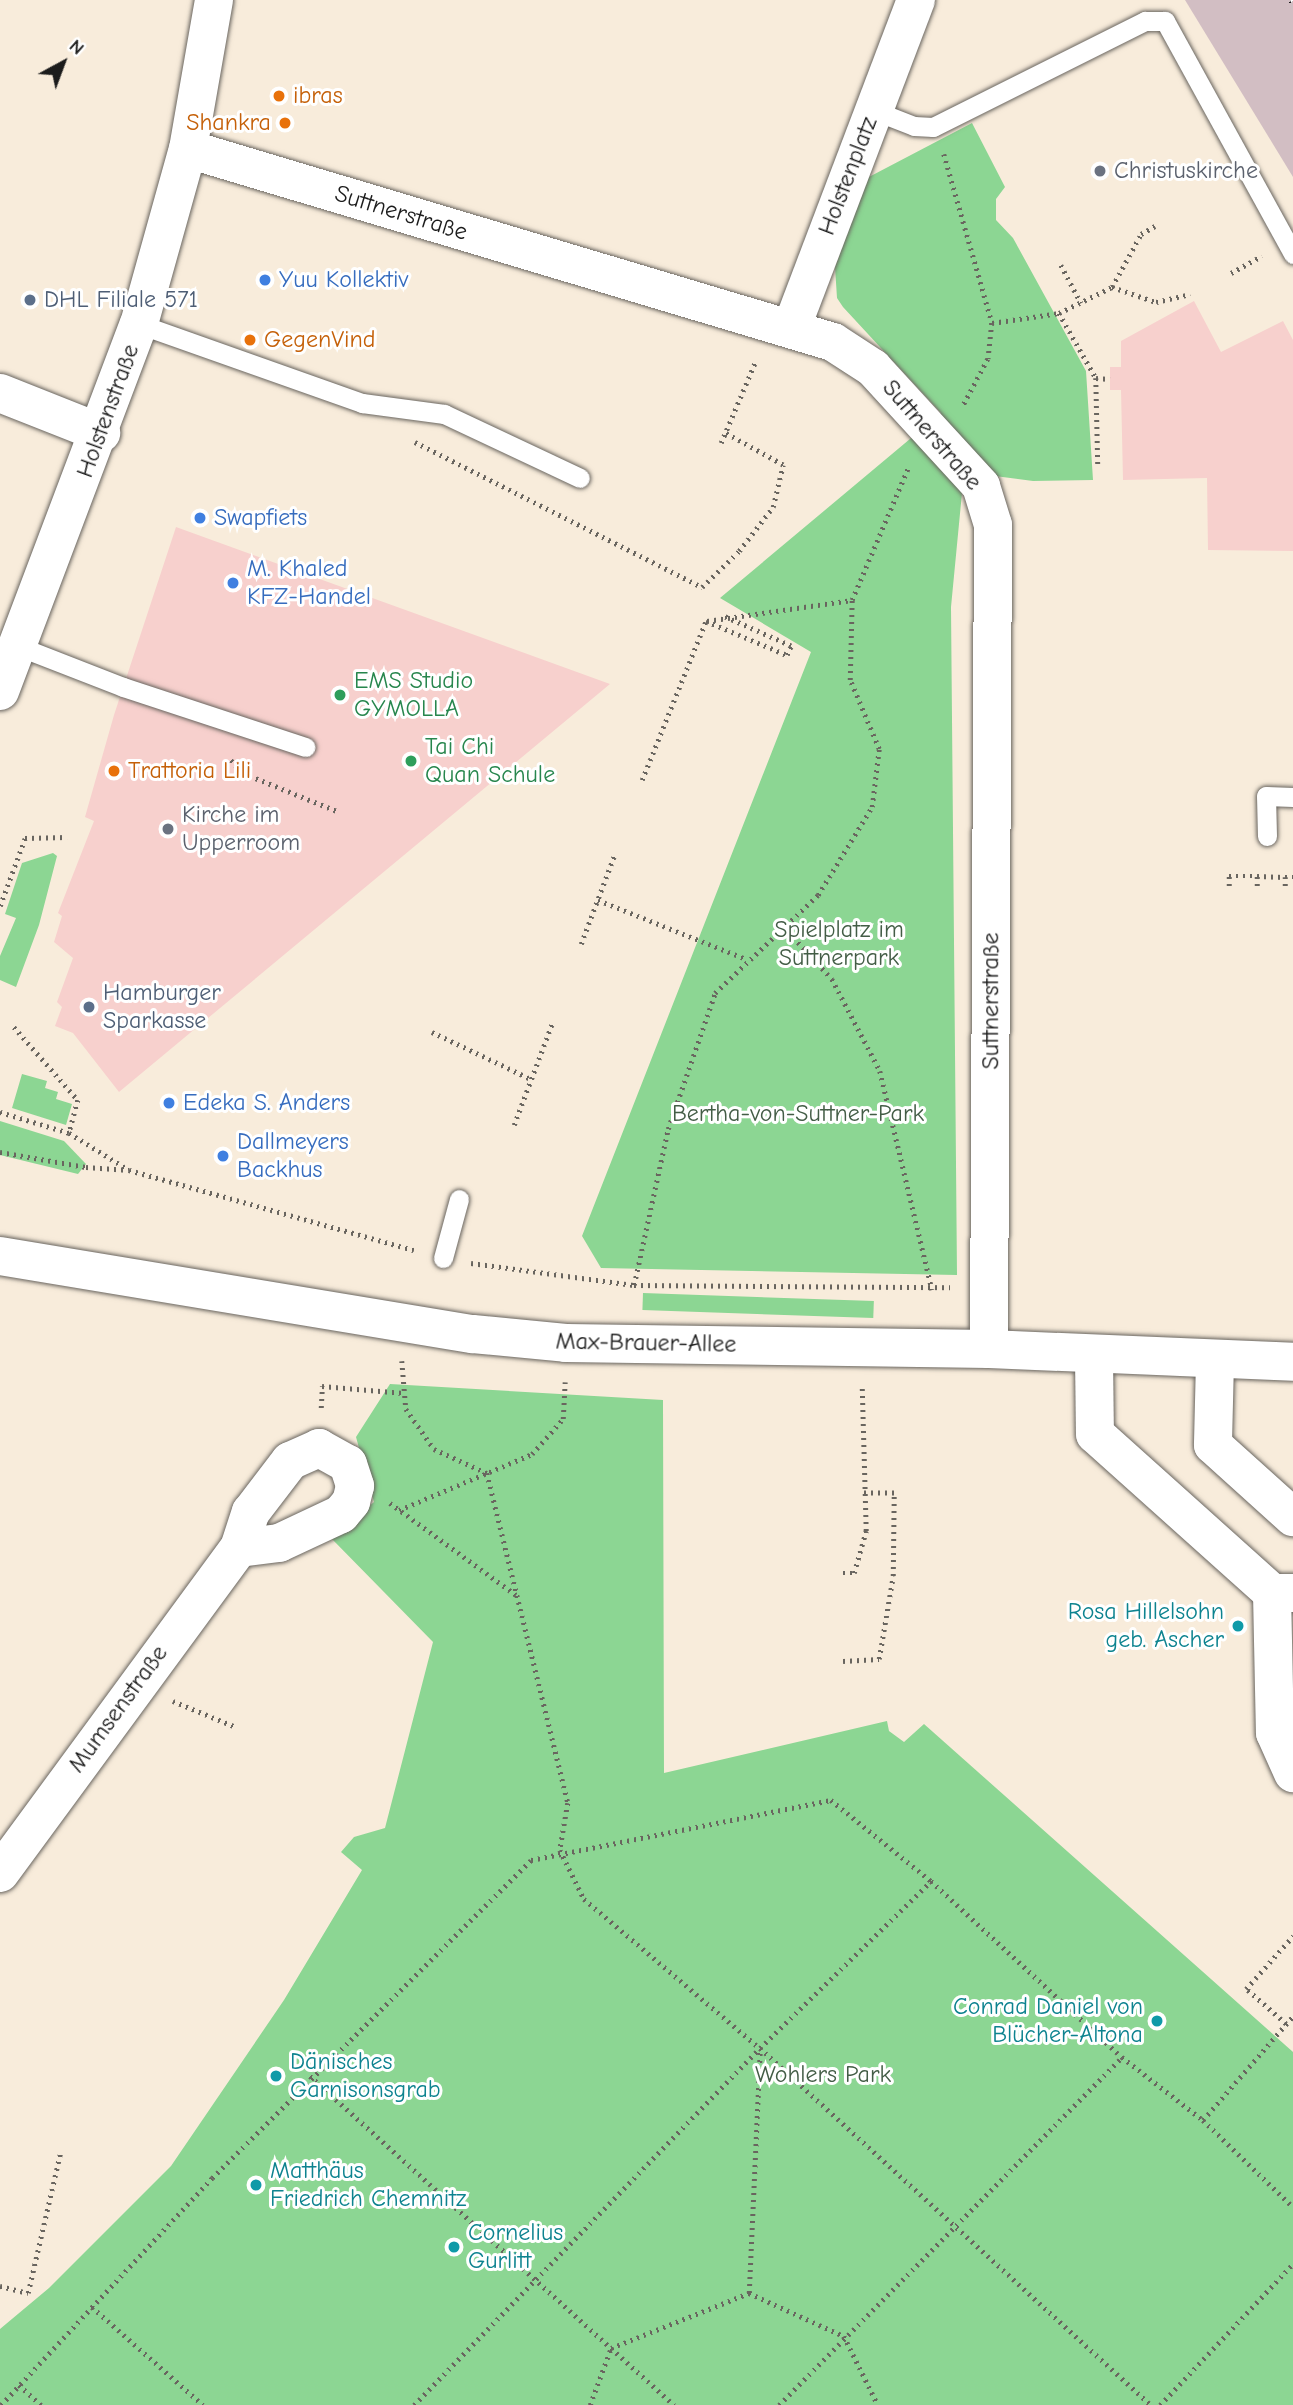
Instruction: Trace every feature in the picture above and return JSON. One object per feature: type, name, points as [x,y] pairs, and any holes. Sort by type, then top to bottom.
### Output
[{"type":"street","name":"Holstenstraße","points":[[0,691],[101,433],[139,324],[188,149],[214,0]]},
{"type":"street","name":"Holstenplatz","points":[[781,326],[873,110],[909,8]]},
{"type":"street","name":"Suttnerstraße","points":[[188,149],[833,342],[873,368],[966,466],[989,505],[993,524],[989,1349]]},
{"type":"street","points":[[0,393],[101,433]]},
{"type":"street","name":"Max-Brauer-Allee","points":[[2,1254],[399,1319],[473,1334],[566,1343],[989,1349],[1094,1357],[1293,1362]]},
{"type":"street","points":[[1094,1357],[1095,1434],[1283,1593],[1275,1732],[1293,1773]]},
{"type":"street","points":[[1214,1361],[1213,1445],[1293,1517]]},
{"type":"street","points":[[239,1548],[279,1543],[341,1514],[354,1496],[354,1477],[343,1459],[319,1447]]},
{"type":"street","name":"Mumsenstraße","points":[[0,1873],[239,1548],[251,1512],[290,1461],[319,1447]]},
{"type":"lane","points":[[873,110],[914,126],[933,127],[1144,21],[1165,21],[1293,254]]},
{"type":"lane","points":[[139,324],[362,403],[444,414],[580,478]]},
{"type":"lane","points":[[18,646],[123,687],[305,747]]},
{"type":"lane","points":[[1267,836],[1266,796],[1293,797]]},
{"type":"lane","points":[[443,1258],[459,1199]]},
{"type":"path","points":[[992,323],[1059,313],[1112,287],[1141,234],[1155,226]]},
{"type":"path","points":[[1061,265],[1081,303]]},
{"type":"path","points":[[1112,287],[1156,302],[1190,294]]},
{"type":"path","points":[[1059,313],[1096,378],[1098,466]]},
{"type":"path","points":[[721,443],[781,326]]},
{"type":"path","points":[[1096,378],[1110,379]]},
{"type":"path","points":[[409,439],[702,587],[739,551],[773,508],[783,465],[725,433]]},
{"type":"path","points":[[706,621],[723,616],[852,600]]},
{"type":"path","points":[[706,621],[787,655],[791,646],[723,616]]},
{"type":"path","points":[[642,779],[706,621]]},
{"type":"path","points":[[231,760],[243,773],[337,811]]},
{"type":"path","points":[[634,1285],[668,1129],[715,993],[746,959],[818,895],[872,807]]},
{"type":"path","points":[[0,906],[25,838],[67,837]]},
{"type":"path","points":[[581,944],[614,856]]},
{"type":"path","points":[[1229,886],[1229,876],[1293,877]]},
{"type":"path","points":[[1257,876],[1257,886]]},
{"type":"path","points":[[1285,877],[1285,886]]},
{"type":"path","points":[[597,900],[746,959]]},
{"type":"path","points":[[784,927],[832,979],[880,1071],[932,1290]]},
{"type":"path","points":[[514,1125],[552,1024]]},
{"type":"path","points":[[14,1027],[78,1100],[69,1133]]},
{"type":"path","points":[[432,1032],[531,1079]]},
{"type":"path","points":[[0,1112],[69,1133],[129,1170]]},
{"type":"path","points":[[0,1152],[86,1167],[129,1170],[443,1258],[634,1285],[932,1290],[989,1282]]},
{"type":"path","points":[[399,1319],[406,1409],[434,1450],[487,1473]]},
{"type":"path","points":[[399,1510],[532,1454],[563,1419],[566,1343]]},
{"type":"path","points":[[843,1573],[854,1573],[866,1531],[862,1493],[861,1348]]},
{"type":"path","points":[[319,1447],[322,1386],[404,1393]]},
{"type":"path","points":[[487,1473],[568,1803],[560,1850],[584,1899],[760,2048],[1151,2405]]},
{"type":"path","points":[[354,1477],[516,1595]]},
{"type":"path","points":[[843,1661],[879,1659],[893,1576],[894,1493],[862,1493]]},
{"type":"path","points":[[216,1717],[236,1727]]},
{"type":"path","points":[[1,2405],[310,2076],[531,1860],[560,1850],[831,1800],[932,1881],[1122,2057],[1203,2120],[1293,2207]]},
{"type":"path","points":[[414,2405],[760,2048],[932,1881]]},
{"type":"path","points":[[1286,2024],[1246,1989],[1293,1936]]},
{"type":"path","points":[[1203,2120],[1293,2016]]},
{"type":"path","points":[[748,2293],[760,2048]]},
{"type":"path","points":[[779,2405],[844,2336],[1122,2057]]},
{"type":"path","points":[[310,2076],[674,2405]]},
{"type":"path","points":[[0,2286],[28,2294],[60,2154]]},
{"type":"path","points":[[1160,2405],[1293,2264]]},
{"type":"path","points":[[590,2405],[611,2348],[748,2293],[844,2336],[878,2405]]},
{"type":"path","points":[[92,2307],[203,2405]]},
{"type":"path","points":[[19,2385],[41,2405]]},
{"type":"shaded area","points":[[1185,0],[1293,0],[1293,177]]},
{"type":"shaded area","points":[[1194,301],[1221,352],[1283,321],[1293,340],[1293,551],[1208,550],[1207,478],[1123,480],[1121,390],[1110,390],[1110,367],[1121,367],[1121,341]]},
{"type":"shaded area","points":[[176,527],[610,684],[119,1092],[73,1033],[55,1026],[62,1007],[57,1002],[73,958],[54,942],[62,916],[58,913],[94,821],[85,817],[114,715]]},
{"type":"green space","name":"Bertha-von-Suttner-Park","points":[[972,123],[1005,187],[996,199],[996,220],[1013,238],[1086,371],[1093,480],[1033,481],[964,472],[951,607],[957,1275],[601,1268],[582,1236],[811,652],[720,598],[941,413],[843,307],[837,298],[835,267],[867,178]]},
{"type":"green space","points":[[53,853],[57,856],[39,925],[16,987],[0,980],[0,956],[16,918],[5,914],[22,863]]},
{"type":"green space","points":[[22,1074],[47,1081],[45,1088],[58,1092],[56,1099],[72,1104],[66,1125],[12,1108]]},
{"type":"green space","points":[[0,1121],[64,1141],[86,1164],[78,1174],[0,1155]]},
{"type":"green space","points":[[643,1293],[874,1301],[873,1318],[642,1310]]},
{"type":"green space","name":"Wohlers Park","points":[[390,1384],[663,1400],[664,1773],[887,1721],[889,1731],[904,1742],[924,1724],[1293,2052],[1293,2405],[0,2405],[0,2329],[49,2288],[171,2166],[284,2000],[362,1870],[341,1852],[354,1837],[385,1828],[433,1642],[331,1538],[374,1502],[356,1437]]},
{"type":"place","name":"ibras","points":[[279,96]]},
{"type":"place","name":"Shankra","points":[[285,123]]},
{"type":"place","name":"Christuskirche","points":[[1100,171]]},
{"type":"place","name":"Yuu Kollektiv","points":[[265,280]]},
{"type":"place","name":"DHL Filiale 571","points":[[30,300]]},
{"type":"place","name":"GegenVind","points":[[250,340]]},
{"type":"place","name":"Swapfiets","points":[[200,518]]},
{"type":"place","name":"M. Khaled KFZ-Handel","points":[[233,583]]},
{"type":"place","name":"EMS Studio GYMOLLA","points":[[340,695]]},
{"type":"place","name":"Tai Chi Quan Schule","points":[[411,761]]},
{"type":"place","name":"Trattoria Lili","points":[[114,771]]},
{"type":"place","name":"Kirche im Upperroom","points":[[168,829]]},
{"type":"place","name":"Hamburger Sparkasse","points":[[89,1007]]},
{"type":"place","name":"Edeka S. Anders","points":[[169,1103]]},
{"type":"place","name":"Dallmeyers Backhus","points":[[223,1156]]},
{"type":"place","name":"Rosa Hillelsohn geb. Ascher","points":[[1238,1626]]},
{"type":"place","name":"Conrad Daniel von Blücher-Altona","points":[[1157,2021]]},
{"type":"place","name":"Dänisches Garnisonsgrab","points":[[276,2076]]},
{"type":"place","name":"Matthäus Friedrich Chemnitz","points":[[256,2185]]},
{"type":"place","name":"Cornelius Gurlitt","points":[[454,2247]]},
{"type":"park label","name":"Spielplatz im Suttnerpark","points":[[839,944]]}]
